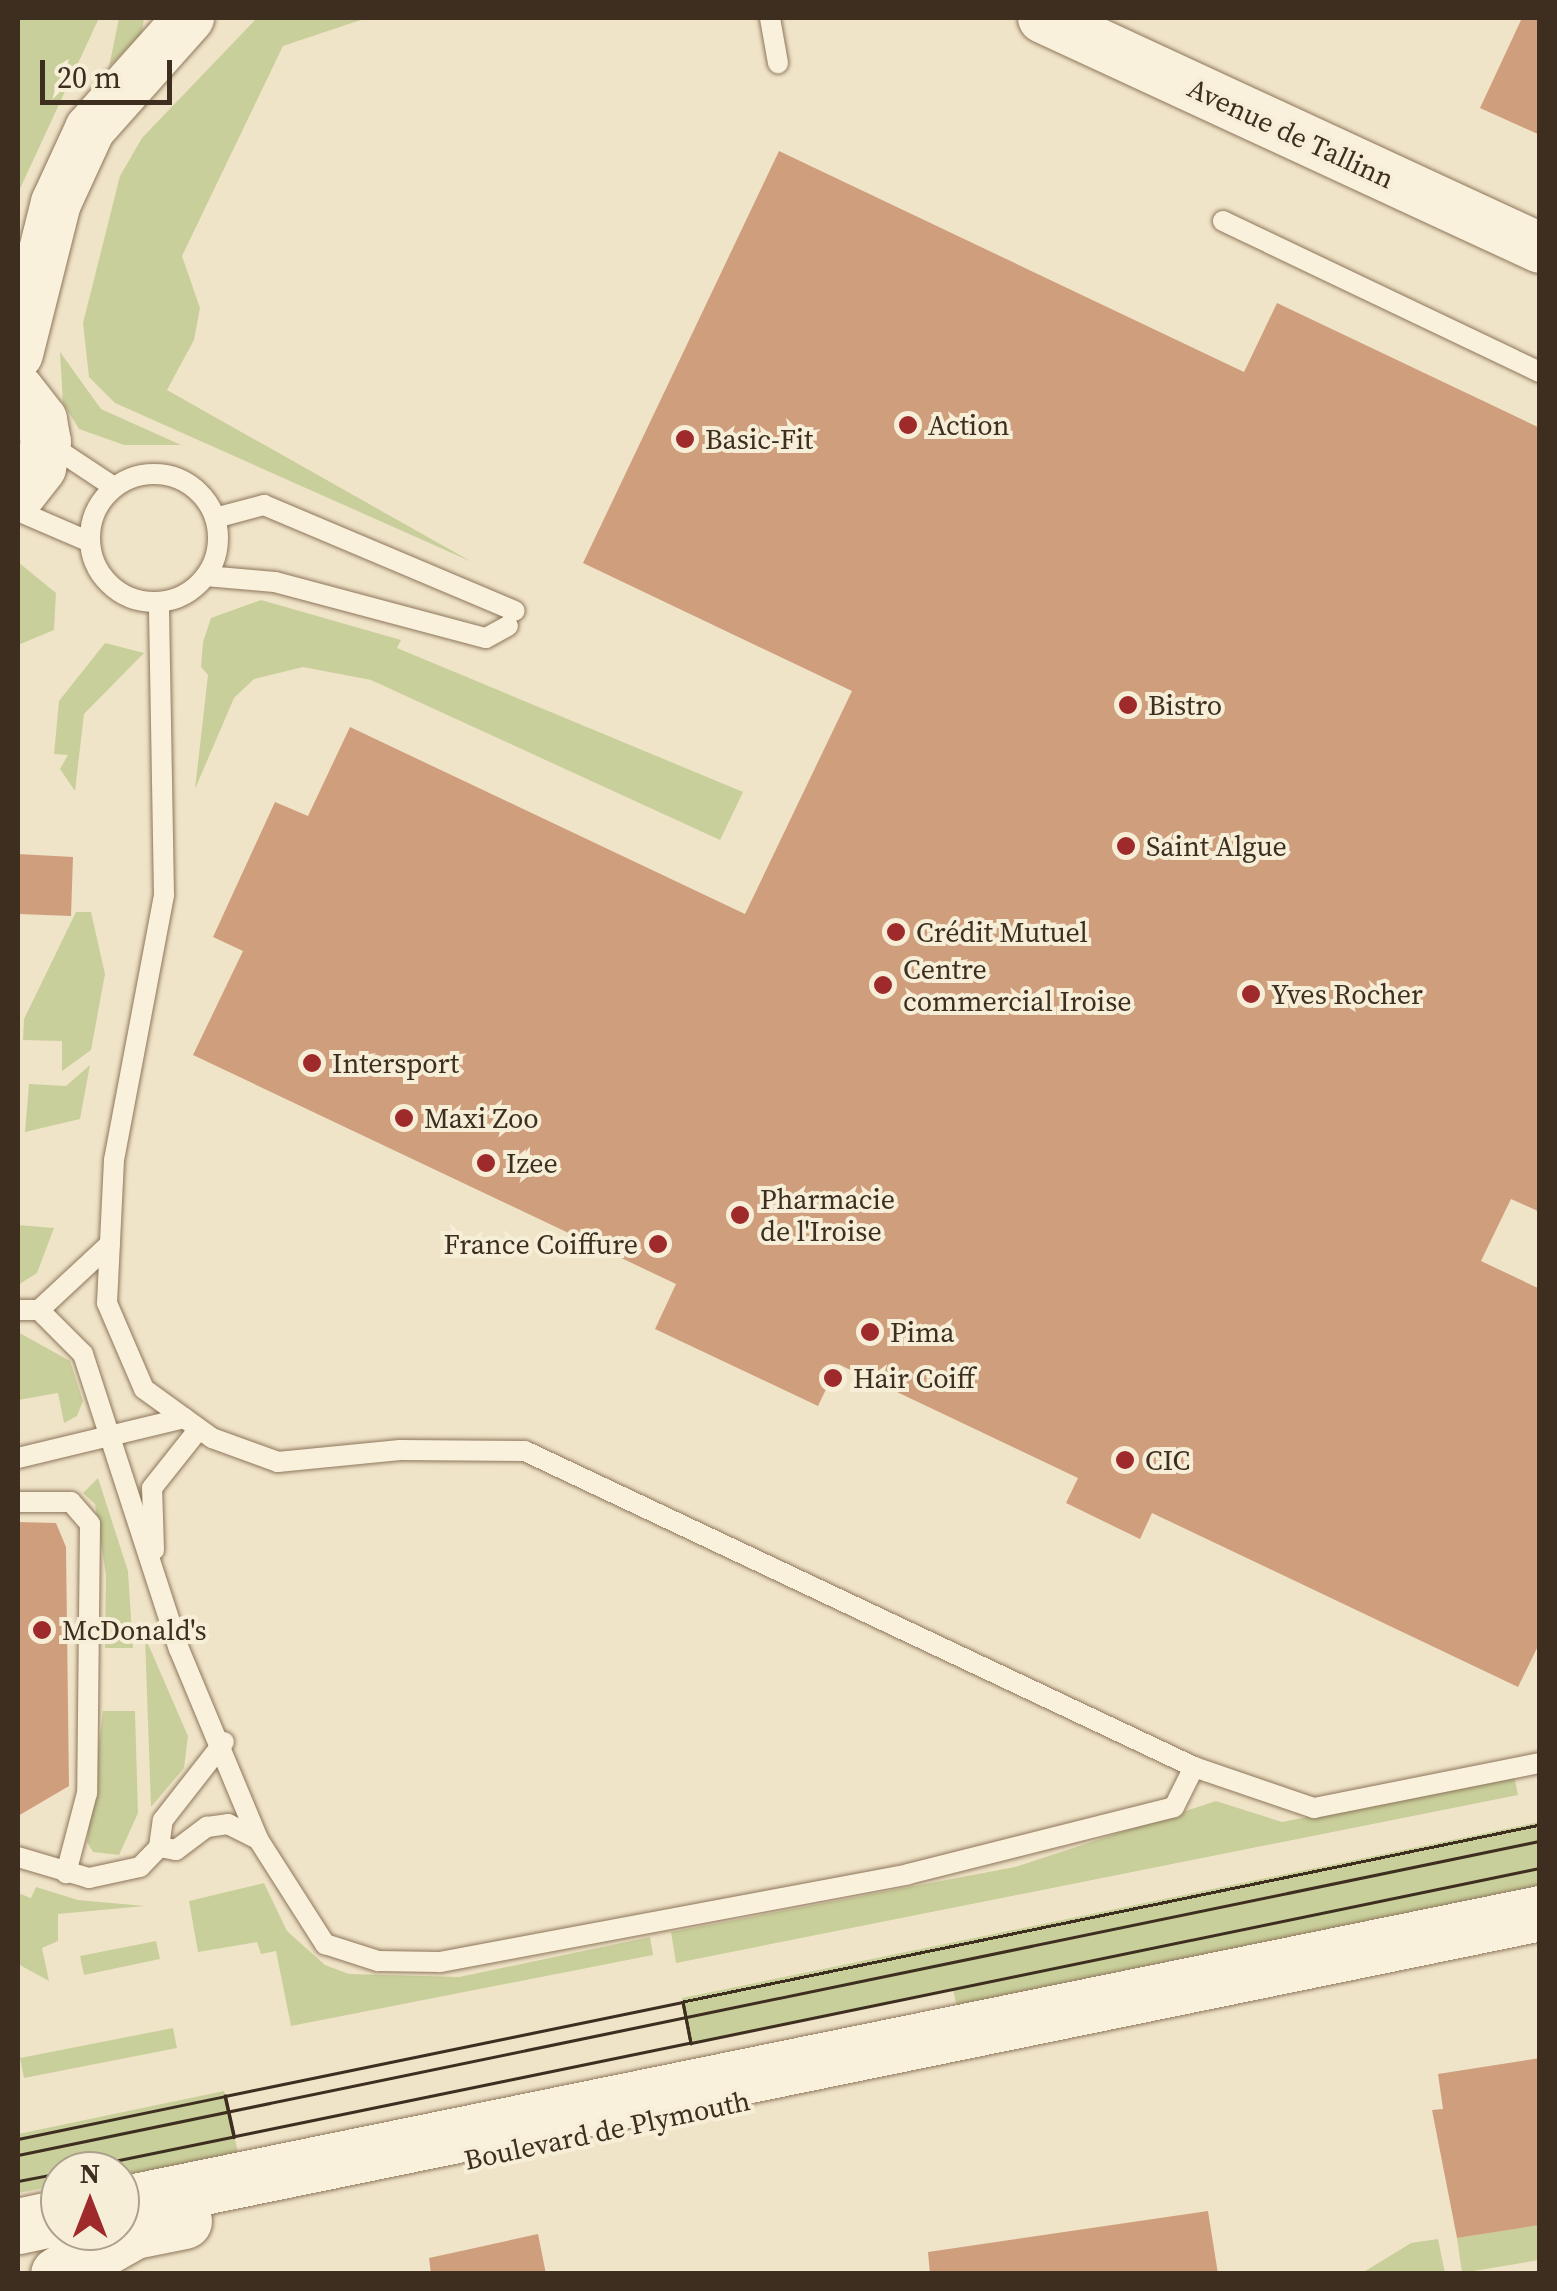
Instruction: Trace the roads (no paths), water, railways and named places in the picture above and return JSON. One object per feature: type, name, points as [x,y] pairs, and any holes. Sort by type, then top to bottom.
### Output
[{"type":"main road","name":"Boulevard de Plymouth","points":[[140,2200],[1540,1913]]},
{"type":"main road","name":"Boulevard de Plymouth","points":[[58,2274],[134,2232],[747,2100],[1160,1990]]},
{"type":"street","points":[[18,354],[56,204],[90,129],[189,18]]},
{"type":"street","name":"Avenue de Tallinn","points":[[1043,18],[1099,30],[1540,248]]},
{"type":"street","points":[[18,389],[42,420],[46,442],[40,468],[18,497]]},
{"type":"lane","points":[[770,18],[778,63]]},
{"type":"lane","points":[[1223,220],[1540,372]]},
{"type":"lane","points":[[46,442],[114,487]]},
{"type":"lane","points":[[206,576],[218,538],[216,518],[191,485],[173,476],[153,474],[114,487],[92,522],[90,542],[104,578],[120,592],[159,602],[206,576],[275,582],[486,638],[511,619],[264,505],[216,518]]},
{"type":"lane","points":[[18,511],[90,542]]},
{"type":"lane","points":[[159,602],[164,895],[114,1160],[106,1303],[144,1389],[192,1423],[278,1462],[400,1450],[526,1451],[1194,1767],[1314,1808],[1540,1763]]},
{"type":"lane","points":[[110,1244],[28,1310],[83,1354],[114,1438],[155,1581],[224,1742],[258,1838],[325,1944],[378,1961],[440,1962],[1045,1845],[1174,1808],[1194,1767]]},
{"type":"lane","points":[[18,1458],[192,1423]]},
{"type":"lane","points":[[155,1581],[152,1488],[192,1423]]},
{"type":"lane","points":[[18,1502],[71,1502],[90,1524],[87,1793],[66,1873]]},
{"type":"lane","points":[[159,1848],[163,1820],[224,1742]]},
{"type":"lane","points":[[18,1857],[66,1873],[120,1878],[159,1848],[176,1850],[206,1828],[228,1824],[258,1838]]},
{"type":"tram line","points":[[1540,1825],[683,2002],[691,2043],[1540,1868]]},
{"type":"tram line","points":[[18,2155],[1540,1841]]},
{"type":"tram line","points":[[683,2002],[691,2043],[234,2137],[225,2096],[683,2002]]},
{"type":"tram line","points":[[18,2139],[225,2096],[234,2137],[140,2156]]},
{"type":"tram line","points":[[18,2181],[40,2177]]},
{"type":"place","name":"Action","points":[[908,425]]},
{"type":"place","name":"Basic-Fit","points":[[685,439]]},
{"type":"place","name":"Bistro","points":[[1128,705]]},
{"type":"place","name":"Saint Algue","points":[[1126,846]]},
{"type":"place","name":"Crédit Mutuel","points":[[896,932]]},
{"type":"place","name":"Centre commercial Iroise","points":[[883,985]]},
{"type":"place","name":"Yves Rocher","points":[[1251,994]]},
{"type":"place","name":"Intersport","points":[[312,1063]]},
{"type":"place","name":"Maxi Zoo","points":[[404,1118]]},
{"type":"place","name":"Izee","points":[[486,1163]]},
{"type":"place","name":"Pharmacie de l'Iroise","points":[[740,1215]]},
{"type":"place","name":"France Coiffure","points":[[658,1244]]},
{"type":"place","name":"Pima","points":[[870,1332]]},
{"type":"place","name":"Hair Coiff","points":[[833,1378]]},
{"type":"place","name":"CIC","points":[[1125,1460]]},
{"type":"place","name":"McDonald's","points":[[42,1630]]}]
